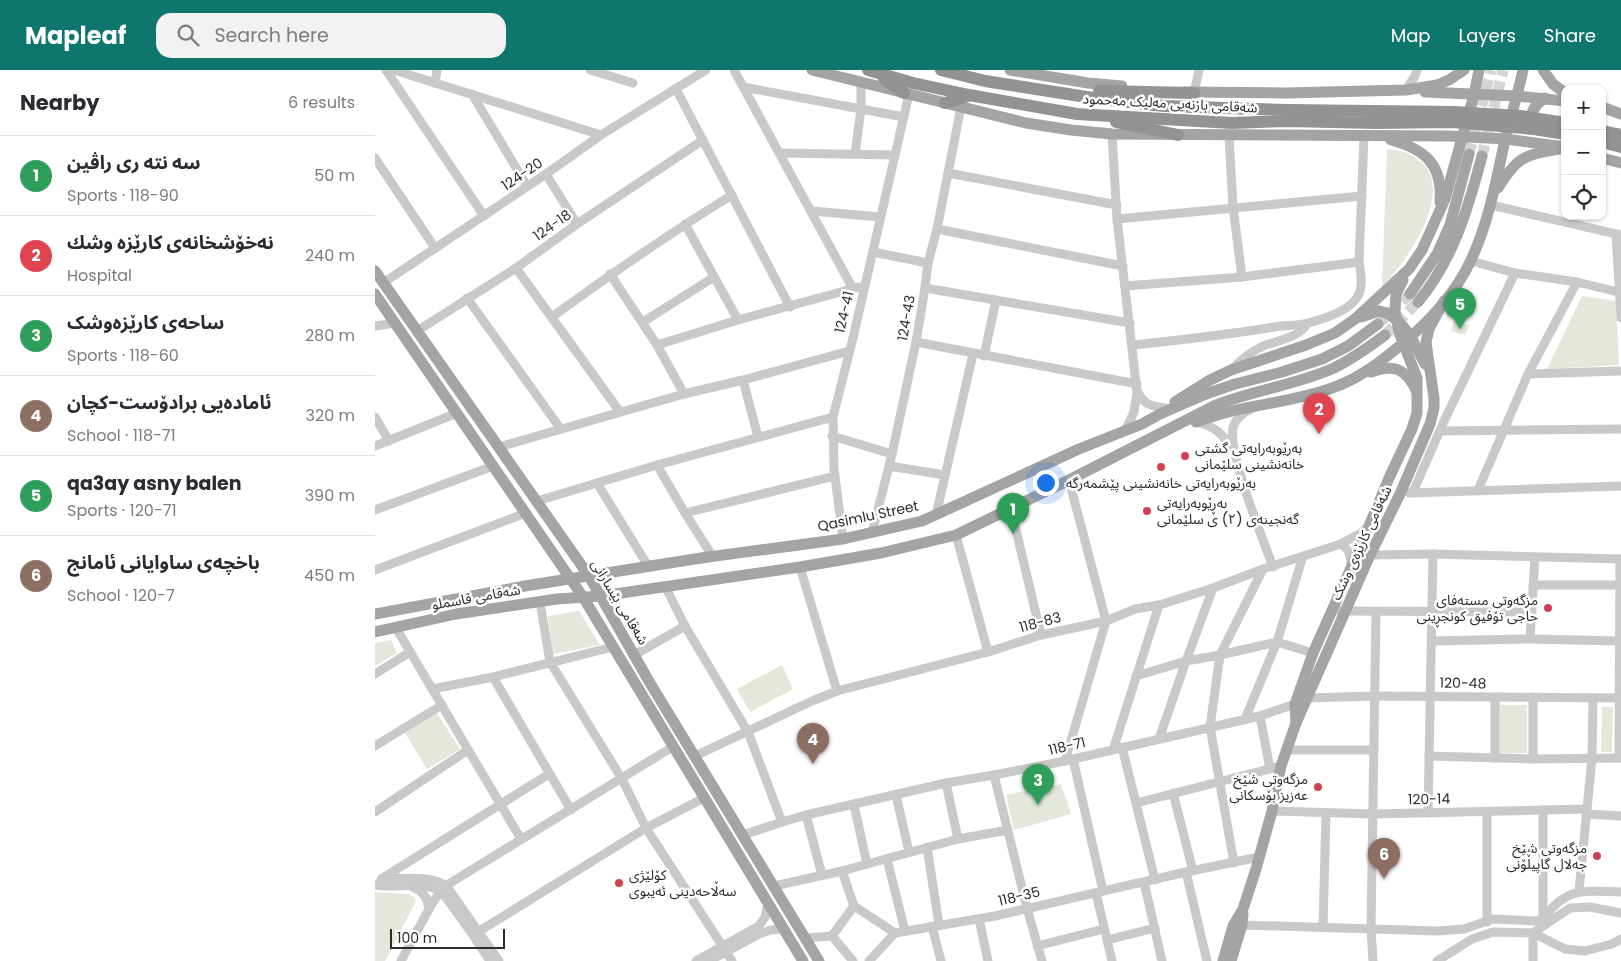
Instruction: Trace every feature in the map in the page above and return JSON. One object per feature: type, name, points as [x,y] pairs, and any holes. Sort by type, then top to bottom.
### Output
[{"type":"highway","name":"شەقامی بازنەیی مەلیک مەحمود","points":[[941,70],[985,81],[1164,106],[1358,123],[1453,122],[1534,128],[1561,133]]},
{"type":"highway","points":[[972,70],[985,81]]},
{"type":"highway","name":"شەقامی بازنەیی مەلیک مەحمود","points":[[871,71],[913,83],[969,95],[1077,114],[1233,123],[1287,116],[1454,112],[1520,116],[1561,122]]},
{"type":"highway","points":[[871,71],[906,94]]},
{"type":"highway","points":[[1048,91],[1193,93]]},
{"type":"highway","points":[[945,103],[969,95]]},
{"type":"highway","points":[[1077,114],[1178,135]]},
{"type":"highway","points":[[1606,132],[1621,136]]},
{"type":"highway","points":[[1606,143],[1621,147]]},
{"type":"main road","points":[[812,70],[1026,123],[1071,130],[1112,134],[1506,138],[1561,146]]},
{"type":"main road","points":[[1010,70],[1087,83],[1193,93],[1406,90],[1561,100]]},
{"type":"main road","points":[[1406,90],[1437,85],[1464,70]]},
{"type":"main road","points":[[1429,372],[1407,340],[1397,321],[1395,299],[1400,285],[1422,250],[1448,191],[1479,70]]},
{"type":"main road","points":[[1359,376],[1407,340],[1427,322],[1444,301],[1471,261],[1492,201],[1523,70]]},
{"type":"main road","points":[[1543,70],[1553,84],[1561,90]]},
{"type":"main road","points":[[1434,92],[1439,97],[1444,112],[1443,124],[1437,136]]},
{"type":"main road","points":[[1536,142],[1531,135],[1530,120],[1535,107],[1545,98]]},
{"type":"main road","points":[[1606,109],[1621,114]]},
{"type":"main road","points":[[1378,136],[1409,145],[1420,151],[1430,161],[1436,171],[1440,185],[1440,212]]},
{"type":"main road","points":[[1492,201],[1508,172],[1518,162],[1531,154],[1561,148]]},
{"type":"main road","points":[[1469,154],[1450,224],[1414,298],[1431,287],[1462,227],[1482,156]]},
{"type":"main road","points":[[1606,159],[1621,163]]},
{"type":"main road","points":[[1166,411],[1203,384],[1231,370],[1306,345],[1335,333],[1355,319],[1409,269]]},
{"type":"main road","name":"شەقامی بێسارانی","points":[[375,271],[589,576],[650,683],[819,961]]},
{"type":"main road","name":"شەقامی بێسارانی","points":[[375,294],[583,597],[803,961]]},
{"type":"main road","points":[[383,306],[395,299]]},
{"type":"main road","points":[[1429,372],[1426,349],[1427,335],[1444,301]]},
{"type":"main road","points":[[1355,319],[1379,311],[1386,313],[1397,321]]},
{"type":"main road","name":"Qasimlu Street","points":[[571,580],[648,566],[843,539],[922,521],[1166,411],[1235,384],[1322,359],[1348,346],[1378,324]]},
{"type":"main road","points":[[583,597],[801,567],[881,553],[955,535],[1011,509],[1216,405],[1236,397],[1332,369],[1357,355],[1385,335]]},
{"type":"main road","name":"شەقامی کارێزەی وشک","points":[[1296,723],[1295,704],[1313,653],[1412,429],[1417,413],[1417,378],[1407,340]]},
{"type":"main road","points":[[1159,434],[1229,412],[1295,400],[1388,367],[1405,373],[1418,394]]},
{"type":"main road","name":"شەقامی کارێزەی وشک","points":[[1223,961],[1233,926],[1243,909],[1272,811],[1275,767],[1287,750],[1296,723],[1370,555],[1401,494],[1423,442],[1434,408],[1433,386],[1429,372]]},
{"type":"main road","points":[[1376,508],[1390,515]]},
{"type":"main road","name":"شەقامی قاسملو","points":[[375,614],[525,586],[571,580]]},
{"type":"main road","name":"شەقامی قاسملو","points":[[375,632],[456,614],[583,597]]},
{"type":"main road","points":[[639,690],[650,683]]},
{"type":"main road","name":"شەقامی کارێزەی وشک","points":[[1231,961],[1242,925],[1243,909]]},
{"type":"street","points":[[386,70],[484,216]]},
{"type":"street","points":[[394,70],[601,135]]},
{"type":"street","points":[[435,83],[437,70]]},
{"type":"street","points":[[590,70],[633,83]]},
{"type":"street","name":"124-20","points":[[383,282],[484,216],[601,135],[706,70]]},
{"type":"street","points":[[734,70],[853,289]]},
{"type":"street","points":[[1193,93],[1199,70]]},
{"type":"street","points":[[1406,90],[1417,70]]},
{"type":"street","points":[[855,154],[861,109],[861,82]]},
{"type":"street","points":[[743,87],[904,116]]},
{"type":"street","points":[[676,89],[790,307]]},
{"type":"street","points":[[472,94],[527,186]]},
{"type":"street","name":"124-41","points":[[843,539],[835,476],[832,436],[833,417],[904,116],[906,94]]},
{"type":"street","name":"124-43","points":[[871,533],[892,454],[916,342],[927,263],[937,230],[961,107]]},
{"type":"street","points":[[1112,134],[1117,219],[1137,388],[1134,412],[1125,431]]},
{"type":"street","points":[[1229,136],[1233,207],[1242,277]]},
{"type":"street","points":[[1133,345],[1218,336],[1283,325],[1307,324],[1336,313],[1350,305],[1358,297],[1362,282],[1359,262],[1364,136]]},
{"type":"street","name":"124-18","points":[[417,331],[516,268],[577,224],[703,140]]},
{"type":"street","points":[[780,153],[895,154]]},
{"type":"street","points":[[375,158],[435,248]]},
{"type":"street","points":[[948,172],[1117,205]]},
{"type":"street","points":[[546,174],[577,224]]},
{"type":"street","points":[[552,317],[611,274],[732,195]]},
{"type":"street","points":[[1117,219],[1362,196]]},
{"type":"street","points":[[1492,201],[1618,235],[1621,318]]},
{"type":"street","points":[[812,211],[880,217]]},
{"type":"street","points":[[685,224],[737,320]]},
{"type":"street","points":[[937,230],[1123,266]]},
{"type":"street","points":[[873,252],[927,263]]},
{"type":"street","points":[[1471,261],[1515,273],[1577,282],[1620,291]]},
{"type":"street","points":[[1125,286],[1242,277],[1359,262]]},
{"type":"street","points":[[516,268],[620,412]]},
{"type":"street","points":[[1413,492],[1515,273]]},
{"type":"street","points":[[611,274],[643,322],[684,394]]},
{"type":"street","points":[[643,322],[714,277]]},
{"type":"street","points":[[1478,490],[1528,374],[1577,282]]},
{"type":"street","points":[[657,346],[737,320],[865,286]]},
{"type":"street","points":[[925,288],[1130,323]]},
{"type":"street","points":[[467,298],[560,428]]},
{"type":"street","points":[[984,356],[996,300]]},
{"type":"street","points":[[375,326],[395,324]]},
{"type":"street","points":[[1231,370],[1245,356],[1274,341],[1296,335],[1307,324]]},
{"type":"street","points":[[916,342],[1137,388]]},
{"type":"street","points":[[499,447],[560,428],[849,351]]},
{"type":"street","points":[[935,515],[973,354]]},
{"type":"street","points":[[1528,374],[1621,371]]},
{"type":"street","points":[[743,380],[758,437]]},
{"type":"street","points":[[1137,388],[1142,400],[1147,404],[1166,411]]},
{"type":"street","points":[[1256,406],[1241,415],[1236,421],[1233,428],[1234,451],[1273,567]]},
{"type":"street","points":[[375,446],[457,413]]},
{"type":"street","points":[[375,417],[389,441]]},
{"type":"street","points":[[537,501],[657,465],[833,417]]},
{"type":"street","points":[[1195,422],[1209,426],[1219,432],[1234,451]]},
{"type":"street","points":[[1440,431],[1621,429]]},
{"type":"street","points":[[832,436],[892,454]]},
{"type":"street","points":[[657,465],[713,557]]},
{"type":"street","points":[[375,510],[493,466]]},
{"type":"street","points":[[889,466],[945,475]]},
{"type":"street","points":[[685,513],[835,476]]},
{"type":"street","points":[[1069,480],[1106,621],[1069,760],[1099,892],[1111,961]]},
{"type":"street","points":[[597,483],[648,566]]},
{"type":"street","points":[[1401,494],[1413,492],[1621,486]]},
{"type":"street","points":[[1011,509],[1041,635]]},
{"type":"street","points":[[376,569],[525,513]]},
{"type":"street","name":"118-83","points":[[695,756],[837,691],[988,652],[1041,635],[1106,621],[1135,609],[1159,605],[1341,544],[1361,533],[1370,524]]},
{"type":"street","points":[[955,535],[988,652]]},
{"type":"street","points":[[1341,544],[1350,553],[1351,567]]},
{"type":"street","points":[[1428,813],[1433,554]]},
{"type":"street","points":[[1370,555],[1433,554],[1621,558],[1619,641],[1620,758],[1533,759],[1429,756]]},
{"type":"street","points":[[1245,719],[1277,642],[1303,556]]},
{"type":"street","points":[[1531,640],[1535,556]]},
{"type":"street","points":[[801,567],[837,691]]},
{"type":"street","points":[[1234,862],[1210,727],[1220,656],[1263,569]]},
{"type":"street","points":[[1533,585],[1620,584]]},
{"type":"street","points":[[665,586],[685,626],[748,732],[781,822]]},
{"type":"street","points":[[1159,739],[1213,588]]},
{"type":"street","points":[[540,602],[550,662],[621,779],[646,828],[732,961]]},
{"type":"street","points":[[1155,880],[1136,804],[1118,748],[1136,676],[1159,605]]},
{"type":"street","points":[[1331,610],[1346,612],[1532,612]]},
{"type":"street","points":[[1373,961],[1371,928],[1376,612]]},
{"type":"street","points":[[634,655],[685,626]]},
{"type":"street","points":[[396,628],[521,839]]},
{"type":"street","points":[[1432,642],[1619,641]]},
{"type":"street","points":[[1136,676],[1186,661],[1220,656],[1277,642],[1313,653]]},
{"type":"street","points":[[432,689],[493,677],[613,647]]},
{"type":"street","points":[[375,674],[410,652]]},
{"type":"street","points":[[493,677],[571,810]]},
{"type":"street","name":"120-48","points":[[1307,698],[1375,696],[1619,698]]},
{"type":"street","points":[[1495,697],[1495,758]]},
{"type":"street","points":[[1533,697],[1533,759]]},
{"type":"street","name":"118-71","points":[[743,835],[805,815],[946,783],[994,776],[1069,760],[1260,716],[1307,698]]},
{"type":"street","points":[[1579,891],[1592,758],[1593,698]]},
{"type":"street","points":[[375,746],[441,705]]},
{"type":"street","points":[[1136,804],[1275,767],[1260,716]]},
{"type":"street","points":[[401,961],[429,909],[443,890],[521,839],[674,746]]},
{"type":"street","points":[[375,812],[469,750]]},
{"type":"street","points":[[1287,750],[1374,750]]},
{"type":"street","points":[[377,881],[549,774]]},
{"type":"street","points":[[994,776],[1042,961]]},
{"type":"street","points":[[946,783],[957,839]]},
{"type":"street","points":[[1173,793],[1207,961]]},
{"type":"street","points":[[896,795],[909,852]]},
{"type":"street","points":[[475,933],[646,828],[704,798]]},
{"type":"street","points":[[854,805],[867,864]]},
{"type":"street","points":[[1539,920],[1543,810]]},
{"type":"street","name":"120-14","points":[[1272,811],[1374,814],[1543,810],[1621,816]]},
{"type":"street","points":[[1272,811],[1374,814]]},
{"type":"street","points":[[1487,812],[1487,922]]},
{"type":"street","points":[[1323,927],[1326,813]]},
{"type":"street","points":[[805,815],[822,875]]},
{"type":"street","points":[[774,886],[842,871],[957,839],[1008,830]]},
{"type":"street","points":[[927,847],[941,961]]},
{"type":"street","name":"118-35","points":[[895,933],[979,919],[1259,857]]},
{"type":"street","points":[[887,859],[905,931]]},
{"type":"street","points":[[842,871],[854,906],[895,933],[869,961]]},
{"type":"street","points":[[377,881],[434,880],[499,961]]},
{"type":"street","points":[[377,881],[443,890]]},
{"type":"street","points":[[1145,882],[1162,961]]},
{"type":"street","points":[[413,886],[426,898],[429,909]]},
{"type":"street","points":[[407,961],[443,890]]},
{"type":"street","points":[[1242,925],[1437,931],[1464,929],[1493,920],[1539,920],[1562,898],[1579,891],[1621,892]]},
{"type":"street","points":[[709,961],[761,924],[765,918],[768,903]]},
{"type":"street","points":[[805,938],[832,936],[854,906]]},
{"type":"street","points":[[1533,933],[1569,908],[1590,907],[1621,913]]},
{"type":"street","points":[[979,919],[989,961]]},
{"type":"street","points":[[1107,940],[1155,928]]},
{"type":"street","points":[[1037,946],[1104,929]]},
{"type":"street","points":[[696,961],[763,932],[783,930]]},
{"type":"street","points":[[1437,961],[1472,939],[1493,932],[1533,933],[1565,949],[1585,951],[1612,944],[1621,939]]},
{"type":"street","points":[[475,933],[490,961]]},
{"type":"street","points":[[1533,933],[1533,961]]},
{"type":"street","points":[[832,936],[853,961]]},
{"type":"shaded area","points":[[1387,149],[1404,152],[1424,164],[1432,180],[1432,198],[1427,218],[1418,238],[1406,257],[1382,287]]},
{"type":"shaded area","points":[[1582,296],[1616,301],[1619,365],[1547,369]]},
{"type":"shaded area","points":[[1454,321],[1469,326],[1465,335],[1451,331]]},
{"type":"shaded area","points":[[579,611],[600,645],[553,654],[548,616]]},
{"type":"shaded area","points":[[391,640],[397,653],[375,666],[375,643]]},
{"type":"shaded area","points":[[782,665],[793,689],[750,712],[737,689]]},
{"type":"shaded area","points":[[1497,705],[1527,705],[1527,753],[1497,753]]},
{"type":"shaded area","points":[[1602,707],[1613,707],[1612,752],[1601,752]]},
{"type":"shaded area","points":[[437,713],[460,749],[427,769],[405,733]]},
{"type":"shaded area","points":[[1061,784],[1071,814],[1014,830],[1006,795]]},
{"type":"shaded area","points":[[375,892],[408,894],[414,897],[416,901],[385,961],[375,961]]},
{"type":"tunnel","points":[[1469,154],[1491,70]]},
{"type":"tunnel","points":[[1482,156],[1503,70]]},
{"type":"tunnel","points":[[1378,324],[1410,294]]},
{"type":"tunnel","points":[[1385,335],[1418,302]]},
{"type":"place","name":"qa3ay asny balen","points":[[1460,329]]},
{"type":"place","name":"نەخۆشخانەی کارێزە وشك","points":[[1319,434]]},
{"type":"place","name":"بەرێوبەرایەتی گشتی خانەنشینی سلێمانی","points":[[1185,456]]},
{"type":"place","name":"بەرێوبەرایەتی خانەنشینی پێشمەرگە","points":[[1161,467]]},
{"type":"place","name":"بەڕێوبەرایەتی گەنجینەی (۲) ی سلێمانی","points":[[1147,511]]},
{"type":"place","name":"سه نته رى راڤين","points":[[1013,534]]},
{"type":"place","name":"مزگەوتی مستەفاى حاجى تۆفيق کونجڕینی","points":[[1548,608]]},
{"type":"place","name":"ئامادەیی برادۆست-کچان","points":[[813,764]]},
{"type":"place","name":"مزگەوتی شێخ عەزیز بۆسکانی","points":[[1318,787]]},
{"type":"place","name":"ساحه‌ی کارێزه‌وشک","points":[[1038,805]]},
{"type":"place","name":"مزگەوتی شێخ جەلال گاپیڵۆنی","points":[[1597,856]]},
{"type":"place","name":"باخچەی ساوایانی ئامانج","points":[[1384,879]]},
{"type":"place","name":"کۆلێژی سەڵاحەدینی ئەیبوی","points":[[619,883]]}]
